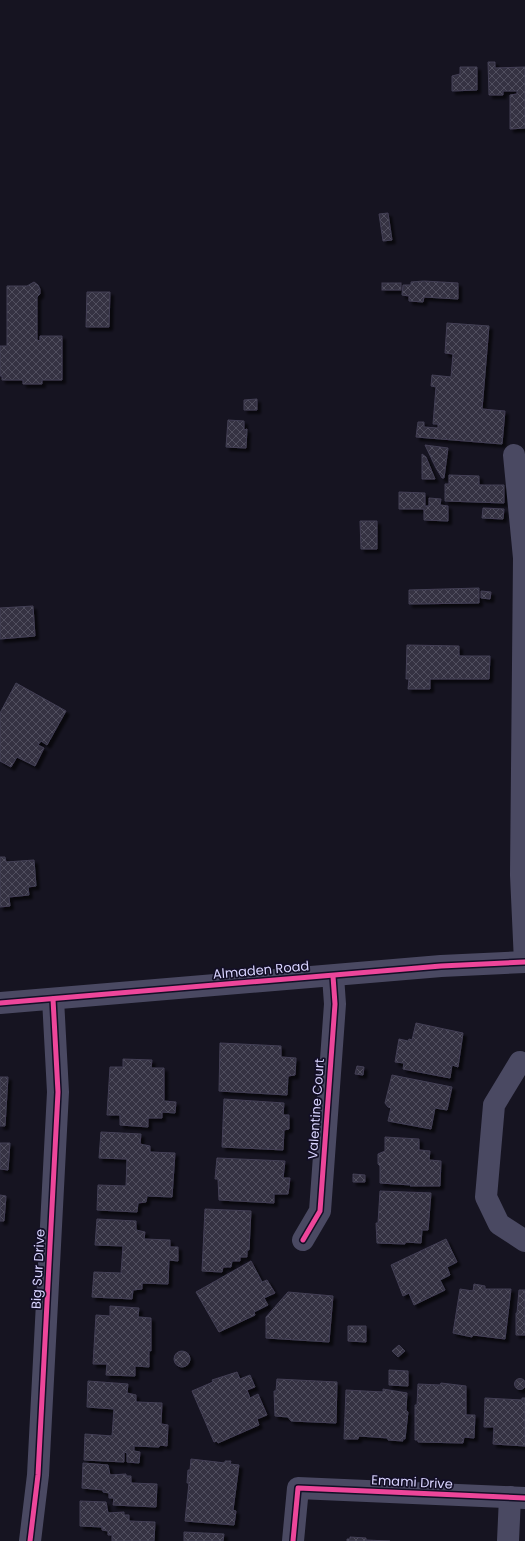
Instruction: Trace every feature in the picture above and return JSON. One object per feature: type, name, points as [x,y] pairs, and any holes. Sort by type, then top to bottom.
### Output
[{"type":"street","points":[[514,455],[524,558],[521,875],[525,962]]},
{"type":"street","name":"Almaden Road","points":[[0,1003],[441,966],[525,962]]},
{"type":"street","name":"Valentine Court","points":[[303,1240],[320,1211],[335,1004],[333,976]]},
{"type":"street","name":"Big Sur Drive","points":[[30,1541],[38,1475],[58,1092],[53,998]]},
{"type":"street","points":[[520,1062],[494,1105],[486,1197],[499,1224],[525,1241]]},
{"type":"street","name":"Emami Drive","points":[[293,1541],[298,1488],[518,1497]]},
{"type":"street","points":[[508,1541],[518,1497]]},
{"type":"building","points":[[488,62],[495,62],[495,68],[525,67],[525,128],[510,129],[510,95],[517,94],[517,91],[503,91],[503,95],[489,95]]},
{"type":"building","points":[[460,67],[477,67],[477,90],[452,91],[452,76],[460,74]]},
{"type":"building","points":[[388,213],[392,240],[383,241],[379,214]]},
{"type":"building","points":[[424,281],[458,283],[458,299],[424,297],[423,302],[409,301],[409,296],[402,295],[403,285],[411,285],[411,282]]},
{"type":"building","points":[[34,282],[40,289],[40,294],[37,297],[37,340],[40,341],[40,336],[62,336],[62,380],[42,380],[42,384],[23,384],[23,380],[2,380],[2,376],[0,376],[0,346],[7,346],[7,286],[27,286]]},
{"type":"building","points":[[382,283],[401,283],[401,290],[382,290]]},
{"type":"building","points":[[87,292],[110,292],[109,327],[86,327]]},
{"type":"building","points":[[447,323],[489,326],[482,409],[505,411],[502,444],[416,437],[418,422],[424,422],[424,427],[438,428],[438,424],[433,424],[436,387],[431,386],[432,375],[451,377],[453,354],[445,353]]},
{"type":"building","points":[[257,399],[257,410],[244,410],[244,400]]},
{"type":"building","points":[[228,420],[244,421],[244,430],[247,429],[246,448],[226,447]]},
{"type":"building","points":[[425,445],[448,448],[444,478],[442,478],[436,468]]},
{"type":"building","points":[[422,454],[426,457],[435,479],[422,479]]},
{"type":"building","points":[[449,475],[479,476],[479,485],[504,485],[504,503],[445,501],[445,484],[449,484]]},
{"type":"building","points":[[399,492],[425,493],[425,506],[429,506],[429,498],[441,499],[440,505],[448,506],[448,521],[424,520],[424,509],[399,509]]},
{"type":"building","points":[[483,508],[504,509],[503,519],[482,518]]},
{"type":"building","points":[[360,521],[377,521],[377,549],[361,549]]},
{"type":"building","points":[[479,588],[479,603],[409,604],[409,590]]},
{"type":"building","points":[[481,591],[491,592],[490,599],[481,598]]},
{"type":"building","points":[[33,606],[35,636],[0,639],[0,608]]},
{"type":"building","points":[[407,645],[459,646],[459,656],[490,656],[489,679],[430,679],[430,689],[408,689],[409,679],[406,679]]},
{"type":"building","points":[[16,683],[66,711],[47,745],[41,741],[38,745],[44,748],[35,766],[17,757],[11,767],[0,761],[0,713]]},
{"type":"building","points":[[0,857],[5,857],[6,862],[34,860],[36,886],[28,887],[29,895],[9,897],[10,906],[0,907]]},
{"type":"building","points":[[416,1023],[463,1033],[458,1067],[452,1065],[450,1078],[403,1069],[404,1063],[395,1062],[399,1039],[408,1041],[409,1039],[412,1040]]},
{"type":"building","points":[[220,1043],[281,1046],[281,1057],[296,1058],[295,1075],[288,1076],[287,1095],[219,1091]]},
{"type":"building","points":[[123,1059],[152,1060],[151,1068],[164,1068],[164,1101],[176,1102],[175,1113],[162,1112],[162,1118],[148,1118],[148,1127],[120,1125],[120,1115],[107,1115],[110,1067],[123,1067]]},
{"type":"building","points":[[357,1066],[364,1067],[363,1075],[355,1074]]},
{"type":"building","points":[[392,1075],[452,1087],[447,1110],[435,1108],[431,1129],[388,1121],[391,1108],[385,1103]]},
{"type":"building","points":[[0,1077],[8,1077],[5,1126],[0,1126]]},
{"type":"building","points":[[224,1099],[284,1103],[283,1115],[289,1115],[289,1129],[284,1130],[283,1150],[222,1147]]},
{"type":"building","points":[[101,1132],[141,1134],[140,1144],[150,1146],[150,1152],[175,1153],[172,1197],[147,1196],[146,1202],[138,1203],[137,1212],[97,1210],[98,1185],[126,1186],[127,1159],[99,1158]]},
{"type":"building","points":[[385,1137],[419,1139],[419,1150],[430,1151],[429,1160],[441,1161],[440,1186],[410,1186],[411,1185],[380,1183],[378,1154],[385,1151]]},
{"type":"building","points":[[0,1143],[10,1143],[8,1170],[0,1169]]},
{"type":"building","points":[[217,1158],[285,1161],[283,1178],[290,1178],[288,1194],[274,1194],[274,1203],[219,1200],[218,1179],[215,1179]]},
{"type":"building","points":[[353,1174],[365,1175],[365,1182],[353,1182]]},
{"type":"building","points":[[380,1191],[431,1193],[428,1230],[422,1230],[421,1243],[377,1243],[376,1223],[378,1223]]},
{"type":"building","points":[[0,1195],[6,1196],[4,1221],[0,1221]]},
{"type":"building","points":[[205,1209],[251,1211],[249,1250],[247,1250],[247,1257],[240,1257],[240,1261],[232,1261],[231,1267],[223,1267],[222,1272],[202,1271]]},
{"type":"building","points":[[97,1219],[136,1221],[136,1230],[145,1232],[144,1239],[170,1240],[170,1247],[178,1247],[178,1261],[169,1260],[168,1284],[142,1283],[142,1289],[133,1290],[132,1299],[92,1297],[94,1272],[121,1273],[123,1246],[95,1245]]},
{"type":"building","points":[[446,1239],[457,1262],[447,1267],[450,1275],[440,1280],[445,1290],[414,1305],[409,1293],[403,1296],[391,1265]]},
{"type":"building","points":[[251,1261],[262,1282],[267,1280],[275,1293],[264,1298],[268,1305],[254,1312],[255,1315],[219,1332],[196,1292]]},
{"type":"building","points":[[474,1284],[485,1286],[485,1289],[511,1289],[505,1339],[473,1335],[472,1337],[453,1333],[460,1289],[473,1291]]},
{"type":"building","points":[[519,1290],[525,1290],[525,1335],[516,1335],[516,1313]]},
{"type":"building","points":[[288,1292],[333,1296],[329,1342],[266,1338],[266,1317]]},
{"type":"building","points":[[110,1306],[139,1308],[138,1317],[151,1318],[151,1351],[149,1350],[149,1367],[135,1366],[135,1376],[106,1375],[107,1364],[93,1364],[96,1315],[110,1316]]},
{"type":"building","points":[[348,1326],[366,1326],[366,1342],[348,1341]]},
{"type":"building","points":[[399,1345],[405,1351],[398,1357],[392,1351]]},
{"type":"building","points":[[182,1351],[188,1353],[190,1359],[188,1365],[182,1367],[176,1365],[174,1359],[176,1353]]},
{"type":"building","points":[[389,1370],[408,1371],[408,1386],[389,1385]]},
{"type":"building","points":[[237,1372],[240,1379],[250,1375],[255,1387],[247,1390],[250,1398],[258,1394],[267,1415],[257,1419],[259,1425],[218,1443],[217,1441],[214,1442],[192,1391],[213,1382],[212,1380]]},
{"type":"building","points":[[277,1379],[337,1382],[336,1423],[291,1421],[288,1417],[275,1416],[274,1391],[276,1391]]},
{"type":"building","points":[[518,1379],[522,1379],[524,1380],[524,1388],[518,1389],[515,1386],[515,1382]]},
{"type":"building","points":[[88,1381],[128,1384],[127,1393],[136,1395],[136,1402],[162,1403],[161,1424],[168,1425],[167,1446],[134,1446],[134,1451],[140,1452],[139,1463],[127,1462],[127,1453],[124,1452],[124,1462],[84,1460],[85,1434],[112,1436],[114,1409],[87,1407]]},
{"type":"building","points":[[441,1383],[466,1386],[466,1415],[475,1415],[474,1438],[464,1437],[463,1443],[418,1442],[418,1440],[415,1440],[415,1405],[417,1405],[418,1384],[440,1385]]},
{"type":"building","points":[[383,1389],[407,1393],[406,1410],[408,1412],[405,1439],[402,1439],[403,1441],[388,1440],[388,1438],[359,1436],[358,1439],[344,1439],[346,1390],[383,1392]]},
{"type":"building","points":[[485,1398],[522,1400],[522,1398],[525,1398],[525,1446],[493,1444],[494,1427],[484,1427]]},
{"type":"building","points":[[191,1459],[225,1463],[225,1461],[231,1461],[230,1464],[239,1465],[233,1510],[236,1511],[234,1525],[185,1521],[189,1483],[187,1483],[188,1470],[190,1470]]},
{"type":"building","points":[[83,1463],[108,1465],[110,1475],[126,1474],[126,1476],[131,1476],[131,1483],[157,1484],[156,1507],[113,1505],[114,1498],[109,1498],[109,1493],[103,1492],[103,1490],[82,1488]]},
{"type":"building","points":[[80,1501],[106,1502],[108,1513],[124,1512],[124,1515],[129,1515],[129,1521],[155,1522],[154,1541],[112,1541],[112,1535],[108,1535],[108,1531],[102,1530],[102,1527],[80,1526]]},
{"type":"building","points":[[184,1532],[224,1534],[223,1541],[184,1541]]},
{"type":"building","points":[[350,1537],[366,1538],[366,1540],[390,1541],[347,1541]]},
{"type":"cycle path","points":[[0,1003],[441,966],[525,962]]},
{"type":"cycle path","points":[[303,1240],[320,1211],[335,1004],[333,976]]},
{"type":"cycle path","points":[[30,1541],[38,1475],[58,1092],[53,999]]},
{"type":"cycle path","points":[[293,1541],[298,1488],[525,1498]]}]
